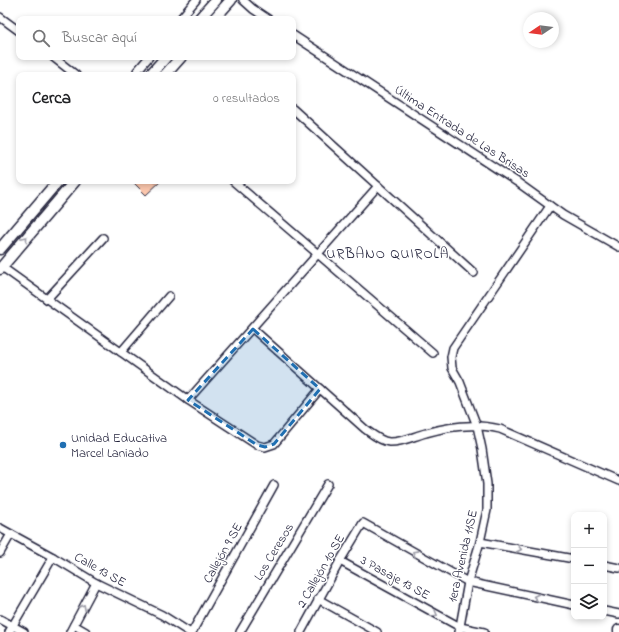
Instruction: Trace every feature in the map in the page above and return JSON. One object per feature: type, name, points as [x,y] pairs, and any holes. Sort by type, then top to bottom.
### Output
[{"type":"main road","points":[[202,16],[216,0]]},
{"type":"main road","points":[[217,16],[231,0]]},
{"type":"main road","points":[[153,72],[163,60]]},
{"type":"main road","points":[[168,72],[178,60]]},
{"type":"main road","points":[[0,249],[55,184]]},
{"type":"main road","points":[[1,268],[72,184]]},
{"type":"street","points":[[183,16],[196,0]]},
{"type":"street","points":[[242,0],[264,16]]},
{"type":"street","points":[[0,17],[16,29]]},
{"type":"street","name":"Última Entrada de Las Brisas","points":[[296,37],[511,177],[563,215],[619,247]]},
{"type":"street","points":[[57,60],[72,72]]},
{"type":"street","points":[[137,72],[146,60]]},
{"type":"street","points":[[296,112],[474,273]]},
{"type":"street","points":[[236,184],[317,255],[433,353]]},
{"type":"street","points":[[188,400],[253,329],[378,186]]},
{"type":"street","name":"1era Avenida 11SE","points":[[459,630],[468,582],[480,542],[487,510],[487,484],[477,426],[460,382],[452,368],[451,357],[453,348],[550,206]]},
{"type":"street","points":[[47,299],[103,238]]},
{"type":"street","points":[[1,268],[47,299],[188,400],[257,445],[265,447],[274,444],[320,389]]},
{"type":"street","points":[[121,352],[169,296]]},
{"type":"street","points":[[253,329],[365,429],[381,441],[390,442],[436,430],[488,426],[619,481]]},
{"type":"street","name":"Los Ceresos","points":[[240,632],[328,484]]},
{"type":"street","name":"Callejón 9 SE","points":[[186,631],[274,485]]},
{"type":"street","name":"2 Callejón 10 SE","points":[[301,632],[318,599],[363,523],[468,582]]},
{"type":"street","name":"Calle 13 SE","points":[[0,528],[96,583],[162,615],[186,631]]},
{"type":"street","points":[[0,553],[11,534]]},
{"type":"street","points":[[480,542],[571,558]]},
{"type":"street","points":[[10,629],[53,557]]},
{"type":"street","name":"3 Pasaje 13 SE","points":[[340,561],[459,630],[484,632]]},
{"type":"street","points":[[607,566],[619,568]]},
{"type":"street","points":[[468,582],[571,603]]},
{"type":"street","points":[[86,632],[72,629],[96,583]]},
{"type":"street","points":[[318,599],[377,632]]},
{"type":"street","points":[[607,612],[619,614]]},
{"type":"street","points":[[0,619],[10,629],[24,632]]},
{"type":"highlighted area","points":[[253,329],[320,389],[274,444],[265,447],[257,445],[188,400]]},
{"type":"building","points":[[135,184],[158,184],[146,195]]},
{"type":"place","name":"Unidad Educativa Marcel Laniado","points":[[63,445]]},
{"type":"district","name":"URBANO QUIROLA","points":[[388,254]]}]
